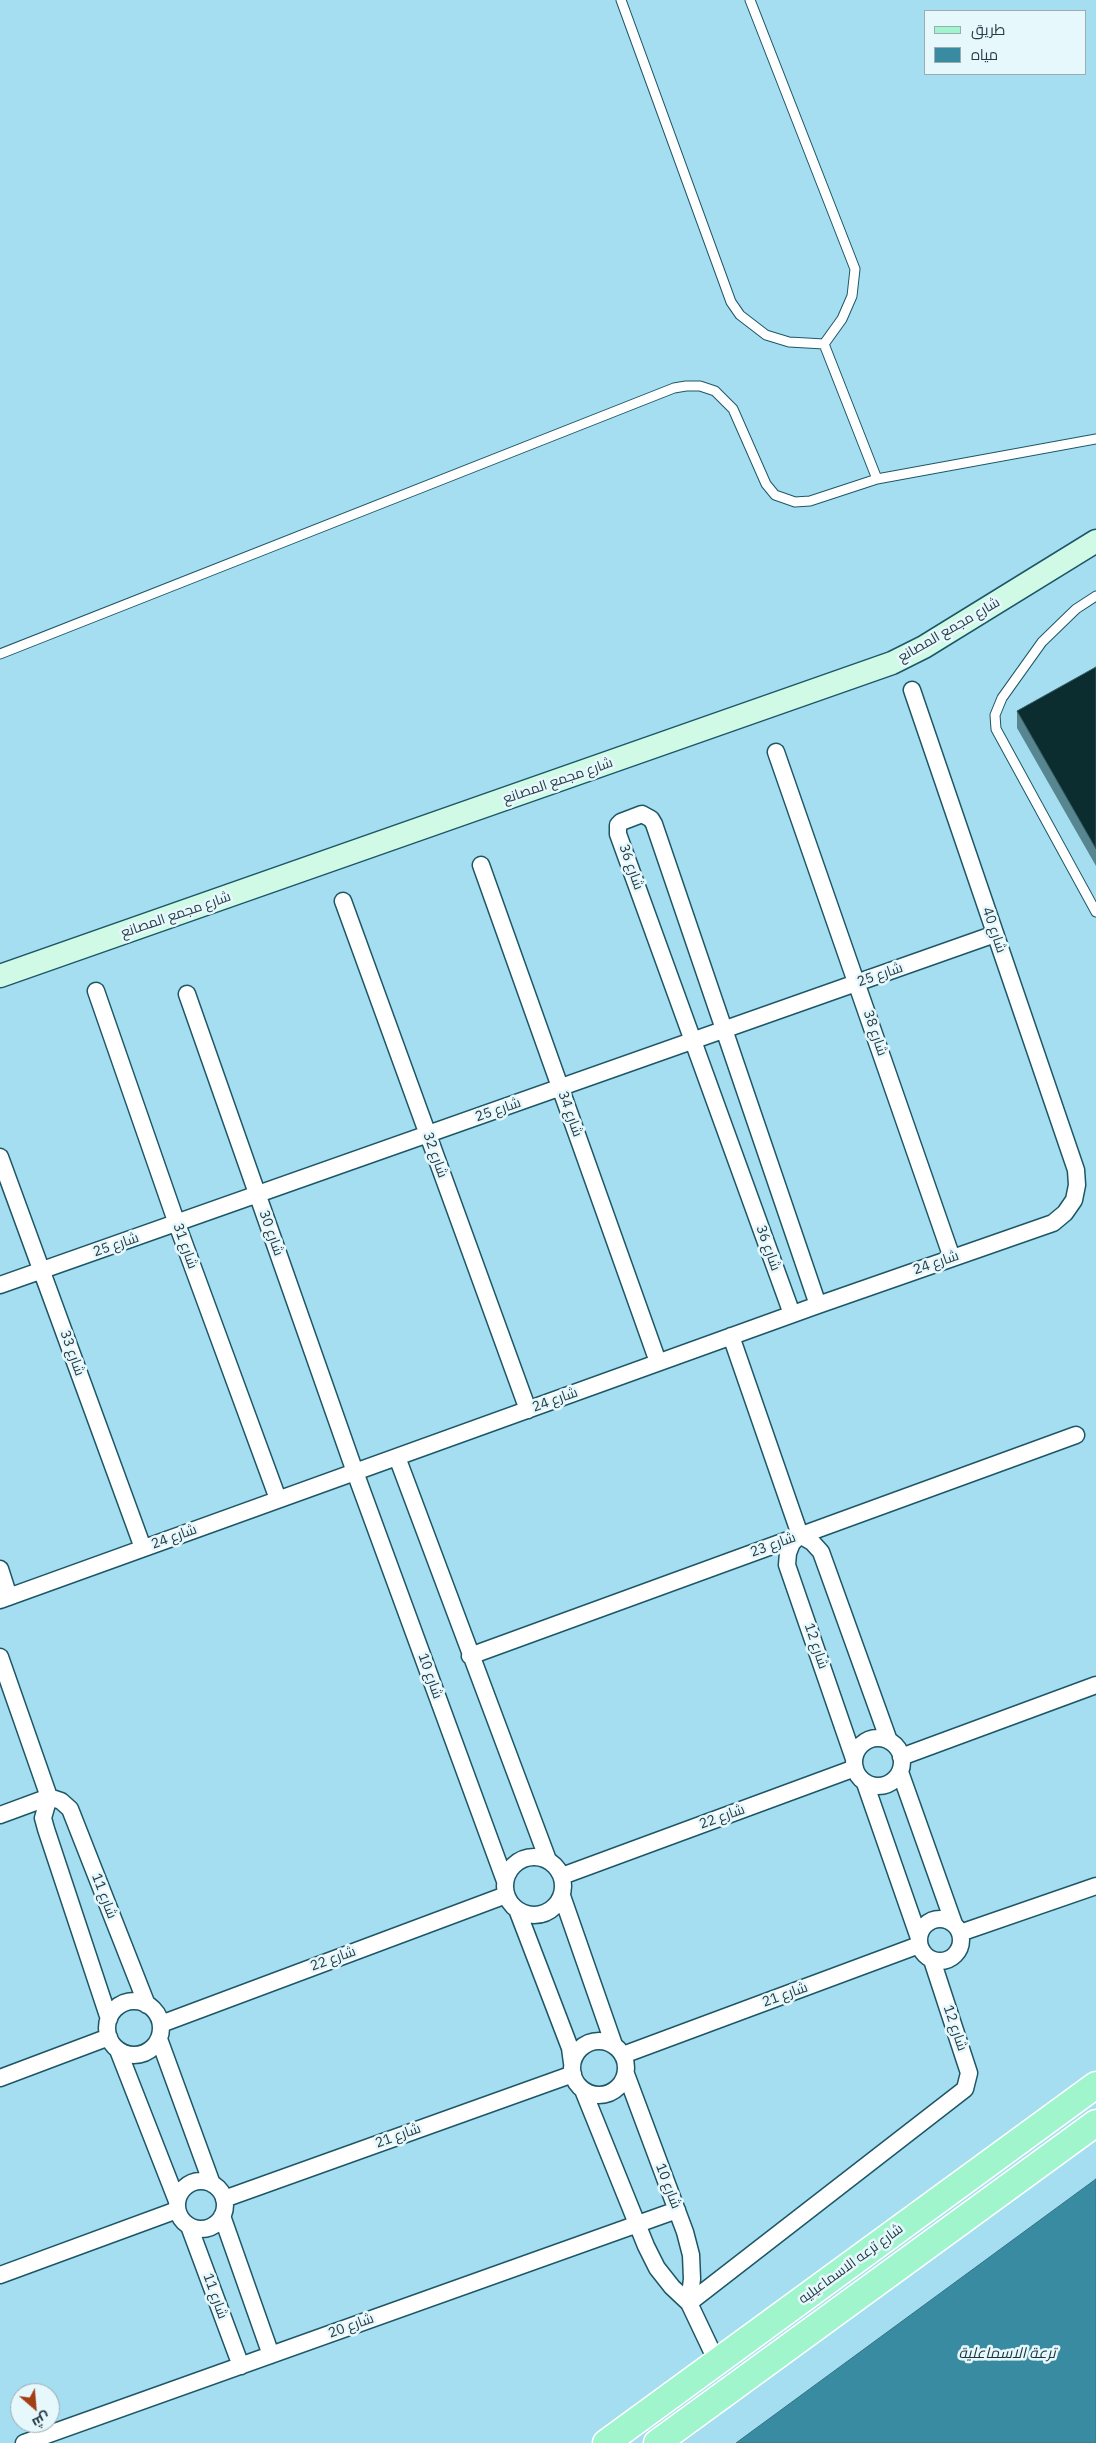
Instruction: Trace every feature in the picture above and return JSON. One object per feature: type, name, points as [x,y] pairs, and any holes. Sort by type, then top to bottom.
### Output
[{"type":"main road","name":"شارع ترعه الاسماعيليه","points":[[606,2443],[1096,2085]]},
{"type":"main road","points":[[657,2443],[1096,2123]]},
{"type":"street","name":"شارع مجمع المصانع","points":[[0,976],[892,663],[924,647],[1096,541]]},
{"type":"street","name":"شارع 40","points":[[912,690],[1076,1170]]},
{"type":"street","name":"شارع 38","points":[[776,752],[952,1258]]},
{"type":"street","name":"شارع 36","points":[[792,1314],[695,1040],[618,834],[618,825],[621,822],[642,814],[651,819],[654,824],[818,1305]]},
{"type":"street","name":"شارع 34","points":[[481,865],[658,1362]]},
{"type":"street","name":"شارع 32","points":[[343,901],[528,1410]]},
{"type":"street","name":"شارع 25","points":[[0,1285],[996,934]]},
{"type":"street","name":"شارع 31","points":[[96,991],[177,1224],[278,1500]]},
{"type":"street","name":"شارع 30","points":[[187,994],[355,1472]]},
{"type":"street","name":"شارع 33","points":[[0,1157],[143,1548]]},
{"type":"street","name":"شارع 24","points":[[5,1598],[792,1314],[1053,1223],[1065,1213],[1074,1200],[1077,1186],[1076,1170]]},
{"type":"street","points":[[731,1336],[800,1535],[812,1542],[821,1552],[889,1741]]},
{"type":"street","name":"شارع 23","points":[[470,1656],[1076,1435]]},
{"type":"street","points":[[397,1457],[548,1860],[562,1876],[562,1896],[619,2050],[626,2074],[621,2084],[614,2091],[603,2095],[592,2094],[583,2090],[576,2083],[570,2048],[518,1912],[513,1907],[505,1888],[509,1870],[516,1862],[526,1858],[538,1857],[548,1860]]},
{"type":"street","name":"شارع 10","points":[[355,1472],[505,1888]]},
{"type":"street","name":"شارع 12","points":[[800,1535],[792,1543],[788,1553],[788,1564],[854,1764]]},
{"type":"street","points":[[0,1569],[5,1598]]},
{"type":"street","points":[[0,1657],[50,1797],[43,1818],[109,2019],[114,2044],[177,2205],[184,2222],[189,2226],[204,2229],[218,2222],[222,2216]]},
{"type":"street","points":[[865,1783],[881,1786],[895,1779],[900,1765],[1096,1685]]},
{"type":"street","points":[[880,1739],[889,1741],[897,1748],[900,1765],[962,1941],[955,1956],[940,1962],[932,1960],[921,1951],[865,1783],[854,1764],[863,1744],[880,1739]]},
{"type":"street","name":"شارع 22","points":[[562,1876],[854,1764]]},
{"type":"street","points":[[0,1815],[50,1797]]},
{"type":"street","name":"شارع 11","points":[[50,1797],[61,1801],[70,1809],[147,2005]]},
{"type":"street","points":[[957,1928],[1096,1886]]},
{"type":"street","name":"شارع 22","points":[[160,2031],[505,1888]]},
{"type":"street","points":[[518,1912],[528,1915],[544,1914],[557,1905],[562,1896]]},
{"type":"street","points":[[919,1941],[925,1924],[932,1920],[947,1920],[957,1928]]},
{"type":"street","name":"شارع 21","points":[[619,2050],[919,1941]]},
{"type":"street","name":"شارع 12","points":[[689,2303],[958,2094],[969,2081],[970,2073],[932,1960]]},
{"type":"street","points":[[109,2019],[121,2005],[129,2002],[147,2005],[156,2013],[160,2031],[212,2184],[224,2199],[222,2216],[271,2355]]},
{"type":"street","points":[[0,2078],[114,2044],[136,2055],[146,2053],[153,2047],[160,2031]]},
{"type":"street","points":[[572,2068],[576,2053],[594,2041],[604,2042],[619,2050]]},
{"type":"street","name":"شارع 21","points":[[224,2199],[572,2068]]},
{"type":"street","name":"شارع 10","points":[[626,2074],[677,2210],[691,2255],[692,2279],[689,2303]]},
{"type":"street","points":[[583,2090],[637,2224],[657,2268],[689,2303],[717,2362]]},
{"type":"street","points":[[0,2275],[177,2205],[186,2186],[204,2181],[212,2184]]},
{"type":"street","name":"شارع 20","points":[[24,2443],[677,2210]]},
{"type":"street","name":"شارع 11","points":[[189,2226],[241,2366]]},
{"type":"lane","points":[[621,0],[731,302],[740,316],[766,335],[789,342],[824,344]]},
{"type":"lane","points":[[750,0],[855,269],[852,296],[842,319],[824,344]]},
{"type":"lane","points":[[824,344],[877,479]]},
{"type":"lane","points":[[0,654],[674,388],[700,386],[715,391],[733,409],[766,484],[776,496],[795,502],[810,501],[877,479],[953,463],[1096,440]]},
{"type":"lane","points":[[1096,596],[1076,609],[1042,642],[1002,698],[995,715],[996,729],[1096,912]]},
{"type":"water","name":"ترعة الاسماعلية","points":[[1096,2179],[1096,2443],[736,2443]]},
{"type":"building","points":[[1096,667],[1096,849],[1017,711]]}]
